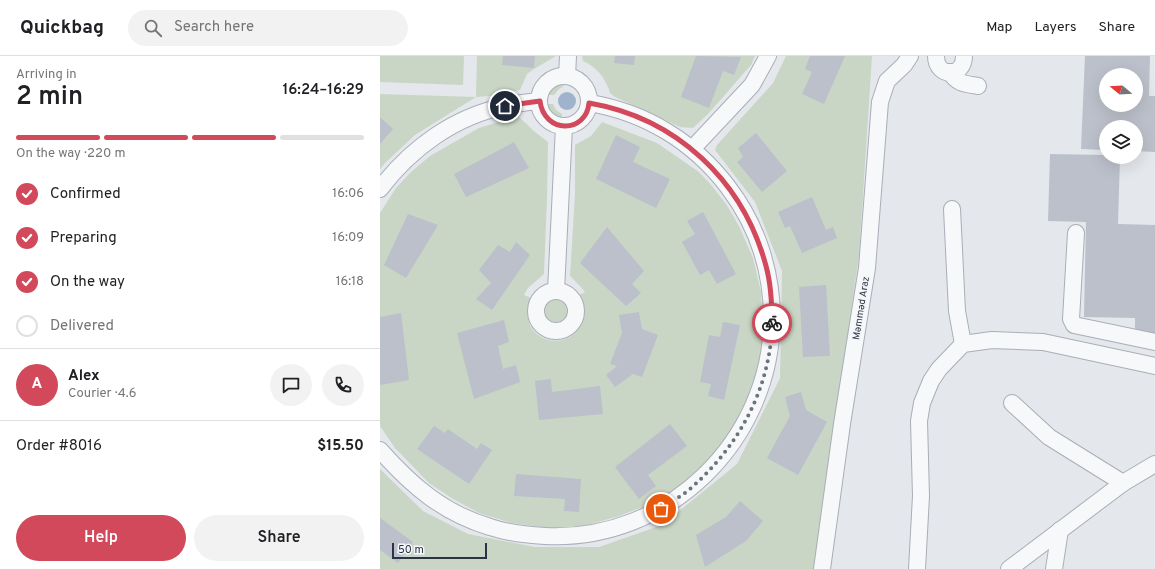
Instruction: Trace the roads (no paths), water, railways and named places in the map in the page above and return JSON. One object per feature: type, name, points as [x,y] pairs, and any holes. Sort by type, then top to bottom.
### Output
[{"type":"street","points":[[567,76],[568,56]]},
{"type":"street","points":[[692,149],[752,85],[768,56]]},
{"type":"street","name":"Məmməd Araz","points":[[822,569],[842,424],[867,268],[880,102],[887,82],[904,65],[910,56]]},
{"type":"street","points":[[936,56],[938,65],[941,69],[950,72],[959,69],[962,65],[964,56]]},
{"type":"street","points":[[950,72],[954,79],[964,84],[978,86]]},
{"type":"street","points":[[567,76],[577,79],[582,83],[588,94],[589,103],[586,114],[582,119],[576,123],[564,126],[554,124],[543,115],[540,108],[540,94],[547,83],[558,77],[567,76]]},
{"type":"street","points":[[380,189],[393,172],[417,149],[444,130],[474,116],[505,106],[540,101]]},
{"type":"street","points":[[380,450],[401,474],[428,496],[458,515],[491,528],[525,535],[560,537],[595,533],[629,524],[661,509],[690,489],[716,464],[738,436],[754,405],[766,372],[772,337],[772,302],[766,266],[755,233],[742,208],[718,174],[692,149],[665,130],[636,115],[589,103]]},
{"type":"street","points":[[556,291],[564,126]]},
{"type":"street","points":[[952,209],[957,311],[963,344]]},
{"type":"street","points":[[1076,233],[1071,319],[1074,325],[1155,342]]},
{"type":"street","points":[[917,569],[921,496],[920,421],[922,403],[931,381],[938,369],[963,344],[992,340],[1043,342],[1155,366]]},
{"type":"street","points":[[1012,404],[1049,437],[1123,483]]},
{"type":"street","points":[[1009,569],[1123,483],[1155,464]]},
{"type":"street","points":[[1054,569],[1060,530]]},
{"type":"water","points":[[567,92],[573,95],[576,101],[573,107],[567,110],[561,107],[558,101],[561,95]]}]
